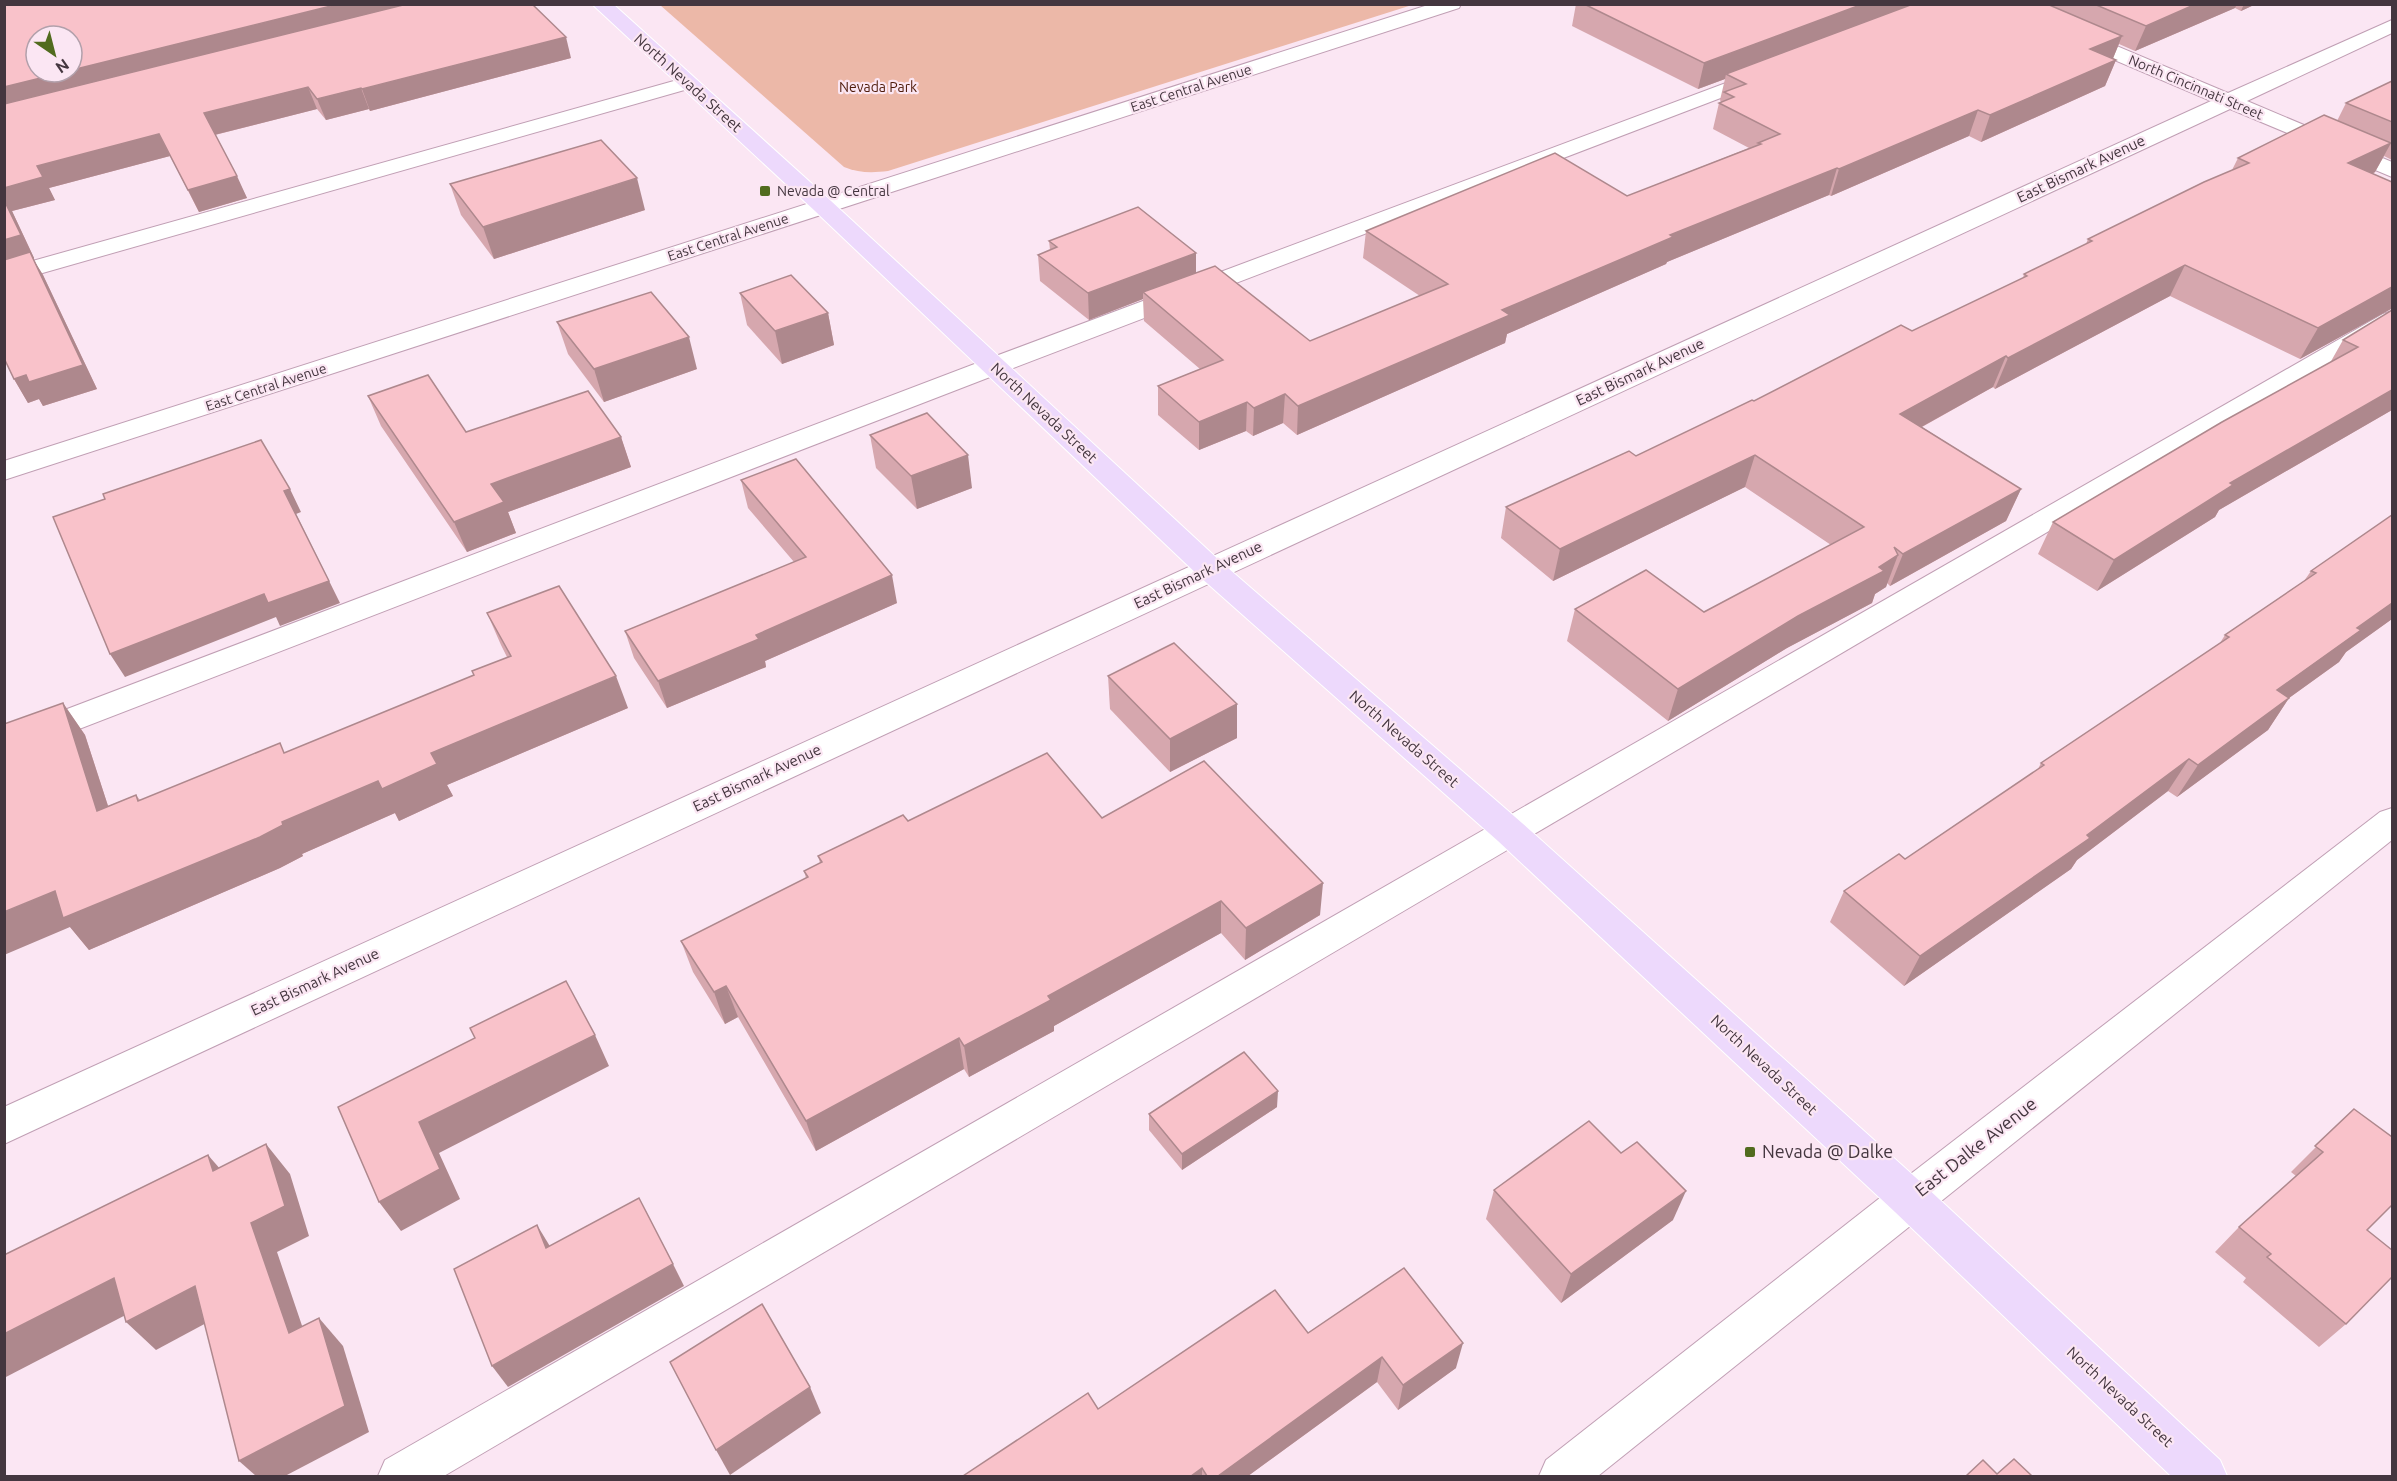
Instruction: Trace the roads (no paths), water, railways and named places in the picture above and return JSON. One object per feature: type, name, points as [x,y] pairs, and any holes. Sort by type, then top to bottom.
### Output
[{"type":"main road","name":"North Nevada Street","points":[[601,4],[824,206],[1210,569],[1510,832],[1910,1199],[2204,1476]]},
{"type":"street","name":"East Central Avenue","points":[[4,471],[1452,4]]},
{"type":"street","name":"North Cincinnati Street","points":[[1999,4],[2392,170]]},
{"type":"street","name":"East Bismark Avenue","points":[[4,1126],[2392,26]]},
{"type":"street","points":[[4,746],[994,366],[1794,63]]},
{"type":"street","points":[[4,277],[688,83]]},
{"type":"street","points":[[401,1476],[2392,319]]},
{"type":"street","name":"East Dalke Avenue","points":[[1562,1476],[1910,1199],[2392,821]]},
{"type":"place","name":"Nevada @ Central","points":[[765,191]]},
{"type":"place","name":"Nevada @ Dalke","points":[[1750,1152]]},
{"type":"park label","name":"Nevada Park","points":[[878,87]]}]
